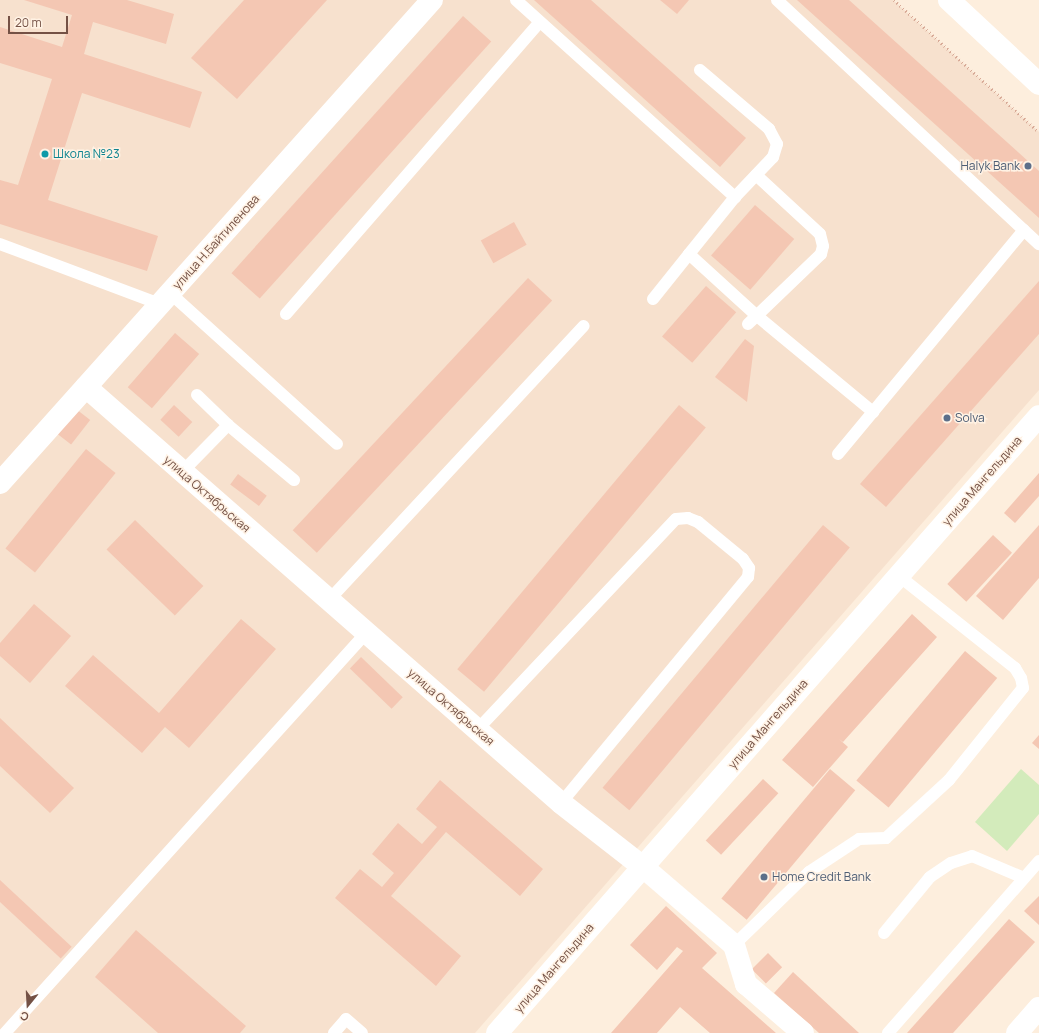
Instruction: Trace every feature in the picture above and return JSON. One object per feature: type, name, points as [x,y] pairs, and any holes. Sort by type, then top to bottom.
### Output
[{"type":"street","name":"улица Н.Байтиленова","points":[[0,483],[432,0]]},
{"type":"street","points":[[948,0],[1039,84]]},
{"type":"street","name":"улица Октябрьская","points":[[86,387],[477,730],[561,802],[643,867],[734,945]]},
{"type":"street","name":"улица Мангельдина","points":[[497,1033],[1039,416]]},
{"type":"street","points":[[734,945],[746,984],[803,1033]]},
{"type":"street","points":[[1017,1033],[1039,1008]]},
{"type":"lane","points":[[516,0],[735,197]]},
{"type":"lane","points":[[777,0],[1039,244]]},
{"type":"lane","points":[[286,314],[540,22]]},
{"type":"lane","points":[[653,299],[735,197],[773,157],[776,144],[769,129],[700,70]]},
{"type":"lane","points":[[753,320],[821,254],[823,246],[820,234],[756,175]]},
{"type":"lane","points":[[838,454],[1024,230]]},
{"type":"lane","points":[[0,244],[165,298],[337,444]]},
{"type":"lane","points":[[688,254],[753,320],[873,412]]},
{"type":"lane","points":[[329,600],[584,326]]},
{"type":"lane","points":[[197,395],[228,425],[294,480]]},
{"type":"lane","points":[[182,472],[228,425]]},
{"type":"lane","points":[[477,730],[676,519],[688,518],[698,522],[743,559],[749,568],[748,577],[561,802]]},
{"type":"lane","points":[[734,945],[809,872],[859,839],[886,838],[948,780],[1023,688],[1021,678],[1015,668],[899,576]]},
{"type":"lane","points":[[7,1032],[366,632]]},
{"type":"lane","points":[[884,933],[930,877],[951,863],[972,856],[1024,878]]},
{"type":"lane","points":[[888,1033],[1039,861]]},
{"type":"lane","points":[[334,1033],[346,1019],[362,1033]]},
{"type":"path","points":[[894,0],[1039,132]]},
{"type":"shaded area","points":[[0,0],[893,0],[1039,132],[1039,390],[475,1033],[0,1033]]},
{"type":"green space","points":[[1021,769],[1039,785],[1039,814],[1007,851],[975,822]]},
{"type":"building","name":"Школа №23","points":[[24,0],[127,0],[174,14],[166,44],[93,22],[84,54],[202,92],[190,128],[82,93],[48,200],[158,236],[147,271],[0,224],[0,180],[18,185],[52,79],[0,63],[0,27],[62,47],[72,15]]},
{"type":"building","points":[[244,0],[327,0],[237,99],[191,58]]},
{"type":"building","points":[[534,0],[591,0],[746,138],[720,167]]},
{"type":"building","points":[[660,0],[689,0],[677,14]]},
{"type":"building","points":[[797,0],[849,0],[1039,171],[1039,218]]},
{"type":"building","points":[[463,16],[491,41],[260,299],[231,273]]},
{"type":"building","points":[[755,205],[794,239],[750,290],[711,256]]},
{"type":"building","points":[[514,222],[527,245],[493,263],[481,240]]},
{"type":"building","points":[[528,278],[552,301],[317,553],[293,530]]},
{"type":"building","points":[[1039,281],[1039,334],[886,507],[860,484]]},
{"type":"building","points":[[706,286],[736,312],[692,363],[662,337]]},
{"type":"building","points":[[175,333],[199,354],[152,408],[128,387]]},
{"type":"building","points":[[745,339],[754,346],[747,402],[715,377]]},
{"type":"building","points":[[174,405],[192,422],[179,437],[160,420]]},
{"type":"building","points":[[679,405],[706,427],[484,692],[457,669]]},
{"type":"building","points":[[76,409],[90,420],[71,445],[57,433]]},
{"type":"building","points":[[86,449],[116,473],[35,572],[5,548]]},
{"type":"building","points":[[1039,473],[1039,496],[1015,523],[1004,513]]},
{"type":"building","points":[[238,474],[267,496],[259,506],[230,484]]},
{"type":"building","points":[[135,520],[203,586],[175,615],[107,549]]},
{"type":"building","points":[[823,525],[850,547],[629,810],[603,788]]},
{"type":"building","points":[[1039,525],[1039,578],[1003,620],[976,596]]},
{"type":"building","points":[[993,535],[1012,553],[966,602],[947,584]]},
{"type":"building","points":[[34,604],[71,636],[30,683],[0,656],[0,643]]},
{"type":"building","points":[[912,614],[937,637],[843,742],[839,739],[848,747],[813,787],[782,760]]},
{"type":"building","points":[[241,619],[276,649],[189,748],[165,727],[142,753],[65,686],[93,655],[159,713]]},
{"type":"building","points":[[965,651],[997,678],[889,807],[856,780]]},
{"type":"building","points":[[361,657],[403,697],[392,709],[350,669]]},
{"type":"building","points":[[0,718],[74,788],[50,813],[0,766]]},
{"type":"building","points":[[1039,735],[1039,749],[1032,743]]},
{"type":"building","points":[[830,769],[855,790],[747,920],[721,898]]},
{"type":"building","points":[[763,779],[778,793],[721,855],[706,840]]},
{"type":"building","points":[[440,780],[543,869],[520,896],[446,832],[391,896],[461,956],[436,986],[335,898],[360,869],[382,887],[394,873],[372,854],[398,823],[422,844],[437,827],[416,809]]},
{"type":"building","points":[[0,880],[72,947],[61,959],[0,902]]},
{"type":"building","points":[[1039,896],[1039,925],[1024,911]]},
{"type":"building","points":[[666,906],[717,953],[702,968],[776,1033],[710,1033],[680,1007],[657,1033],[611,1033],[683,951],[677,947],[657,970],[630,945]]},
{"type":"building","points":[[1009,919],[1035,942],[953,1033],[907,1033]]},
{"type":"building","points":[[136,930],[246,1026],[240,1033],[158,1033],[95,977]]},
{"type":"building","points":[[768,953],[782,967],[766,983],[752,969]]},
{"type":"building","points":[[793,972],[859,1033],[819,1033],[774,993]]},
{"type":"place","name":"Школа №23","points":[[45,154]]},
{"type":"place","name":"Halyk Bank","points":[[1028,166]]},
{"type":"place","name":"Solva","points":[[947,418]]},
{"type":"place","name":"Home Credit Bank","points":[[764,877]]}]
